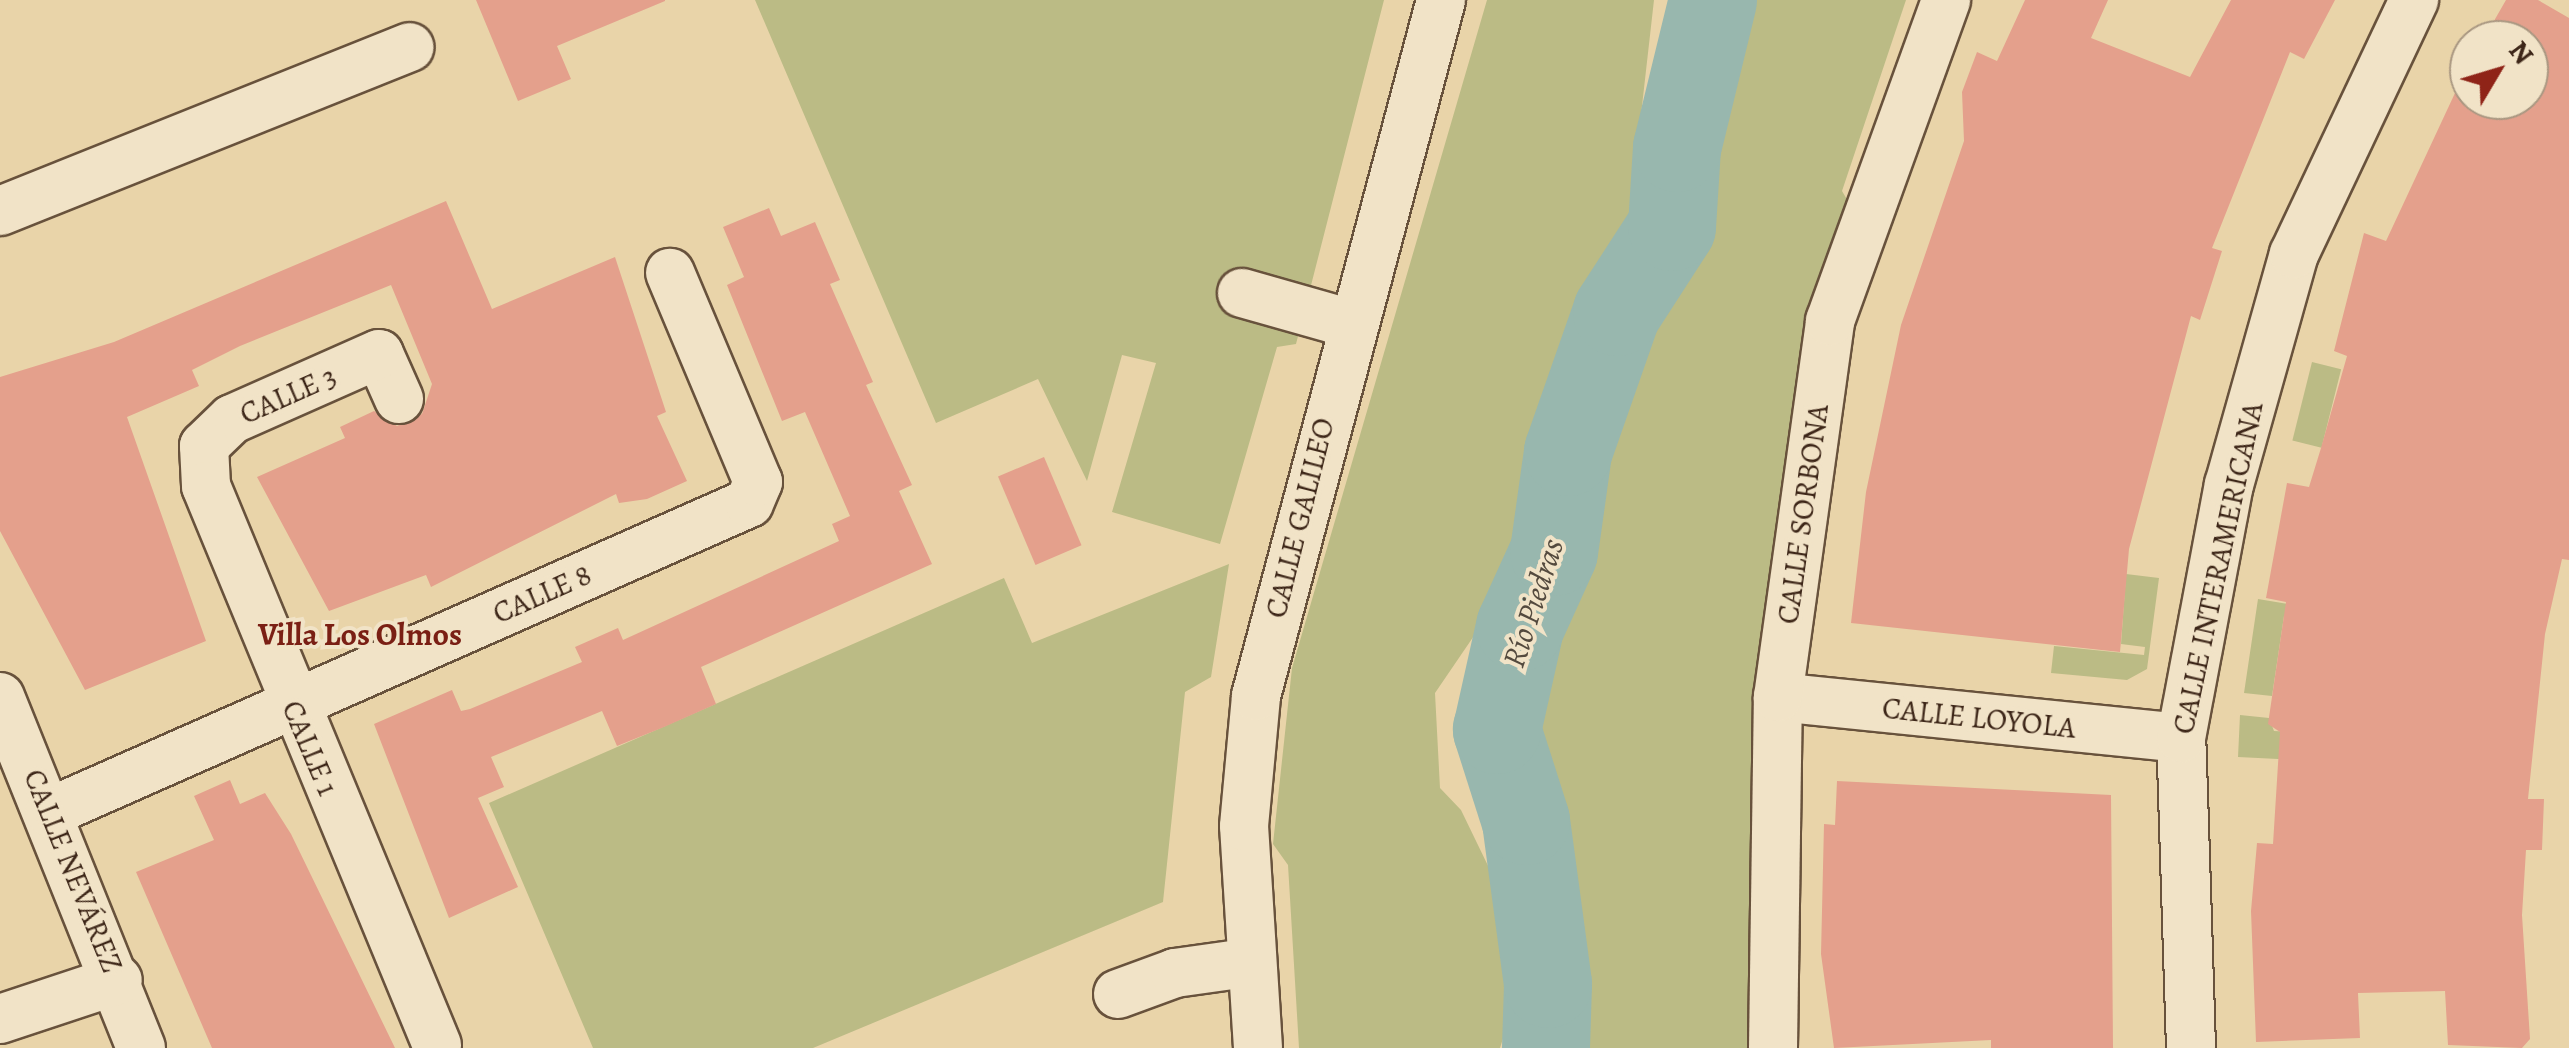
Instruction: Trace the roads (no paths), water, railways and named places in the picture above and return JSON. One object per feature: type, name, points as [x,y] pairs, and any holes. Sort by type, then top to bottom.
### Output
[{"type":"street","name":"CALLE GALILEO","points":[[1258,1048],[1246,964],[1256,696],[1348,323],[1441,0]]},
{"type":"street","name":"CALLE SORBONA","points":[[1773,1048],[1778,697],[1830,322],[1946,0]]},
{"type":"street","name":"CALLE INTERAMERICANA","points":[[2191,1048],[2181,738],[2228,485],[2294,254],[2414,0]]},
{"type":"street","points":[[0,211],[409,47]]},
{"type":"street","name":"CALLE 8","points":[[50,812],[758,495],[670,273]]},
{"type":"street","points":[[1242,293],[1348,323]]},
{"type":"street","name":"CALLE 3","points":[[204,446],[232,419],[379,354],[399,399]]},
{"type":"street","name":"CALLE 1","points":[[204,446],[206,486],[290,704],[437,1045]]},
{"type":"street","name":"CALLE NEVÁREZ","points":[[0,697],[118,980],[141,1048]]},
{"type":"street","name":"CALLE LOYOLA","points":[[1778,697],[2181,738]]},
{"type":"street","points":[[1118,994],[1175,972],[1246,964]]},
{"type":"street","points":[[0,1018],[118,980]]},
{"type":"waterway","name":"Río Piedras","points":[[1546,1048],[1548,984],[1526,821],[1497,730],[1520,627],[1554,552],[1568,452],[1617,312],[1672,227],[1677,148],[1713,0]]},
{"type":"district","name":"Villa Los Olmos","points":[[360,634]]}]
